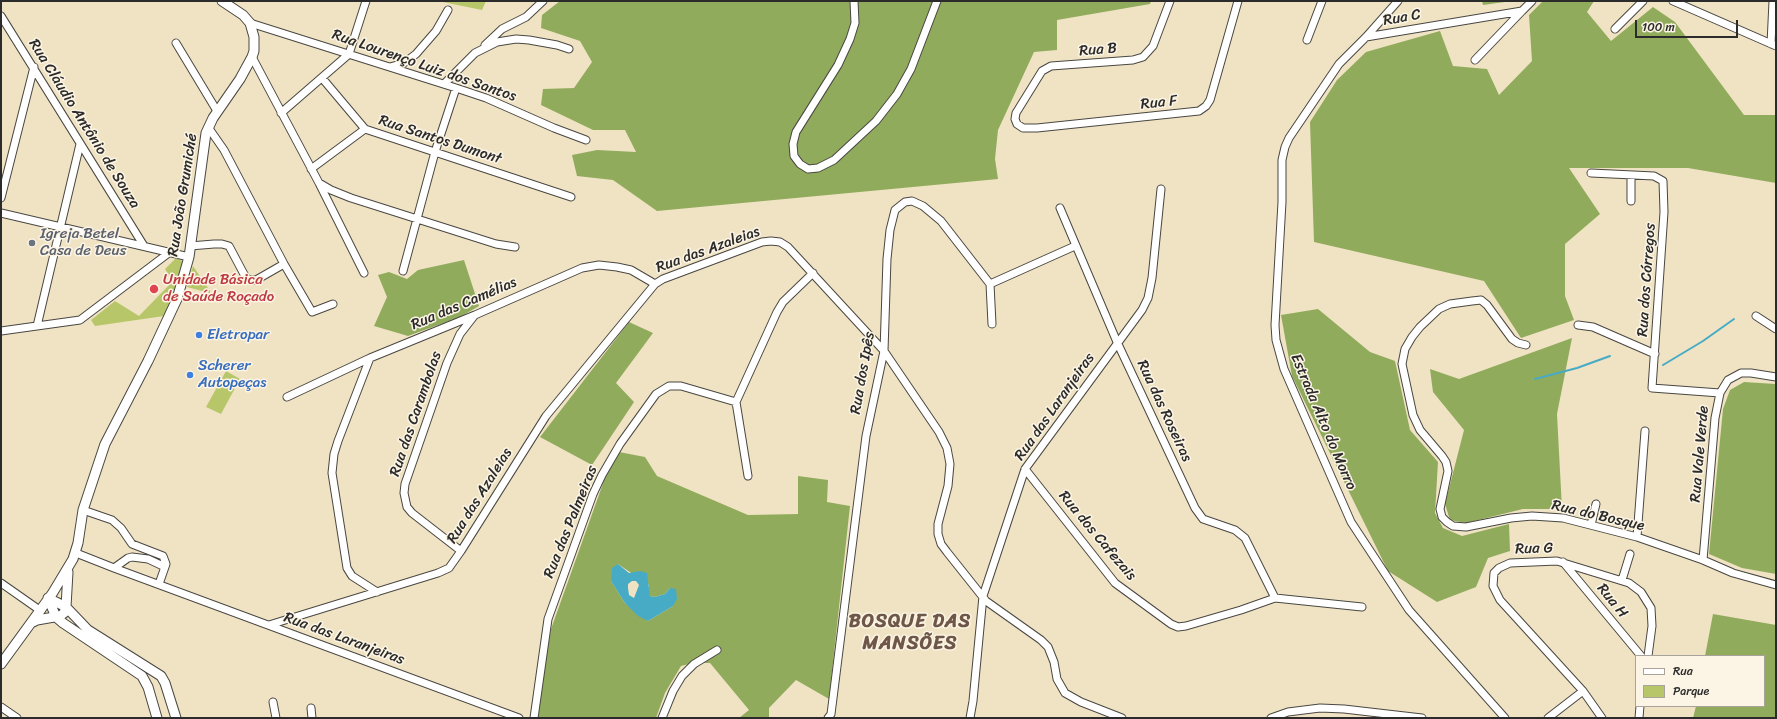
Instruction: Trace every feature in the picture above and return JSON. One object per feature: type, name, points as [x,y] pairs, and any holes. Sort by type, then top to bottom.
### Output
[{"type":"main road","points":[[222,1],[243,15],[250,23]]},
{"type":"main road","name":"Rua João Grumiché","points":[[66,607],[67,576],[76,553],[83,510],[105,444],[171,313],[186,270],[204,143],[208,127],[217,111],[240,79],[252,57],[254,37],[250,23]]},
{"type":"main road","name":"Rua João Grumiché","points":[[1,664],[41,611],[70,566]]},
{"type":"main road","points":[[48,598],[66,607],[88,630],[161,676],[165,683],[176,718]]},
{"type":"main road","points":[[48,598],[56,617],[70,629],[142,676],[148,687],[157,718]]},
{"type":"main road","points":[[32,622],[56,617],[64,613],[66,607]]},
{"type":"street","points":[[281,113],[349,54],[366,1]]},
{"type":"street","points":[[444,84],[470,57],[484,47],[502,29],[526,17],[543,1]]},
{"type":"street","points":[[854,1],[854,23],[850,39],[838,65],[796,132],[793,144],[794,156],[800,164],[808,169],[818,168],[839,156],[876,121],[897,94],[911,69],[938,1]]},
{"type":"street","name":"Rua B","points":[[1016,113],[1042,71],[1051,66],[1133,60],[1143,57],[1153,46],[1170,1]]},
{"type":"street","name":"Rua F","points":[[1016,113],[1015,119],[1017,124],[1024,128],[1199,111],[1206,106],[1210,100],[1238,1]]},
{"type":"street","points":[[1308,40],[1322,1]]},
{"type":"street","name":"Estrada Alto do Morro","points":[[1398,1],[1366,37],[1339,64],[1291,134],[1285,147],[1282,160],[1282,202],[1275,325],[1276,340],[1284,369],[1351,522],[1409,610],[1505,718]]},
{"type":"street","points":[[1475,60],[1532,1]]},
{"type":"street","points":[[1616,29],[1643,1]]},
{"type":"street","points":[[1673,1],[1774,45],[1773,1]]},
{"type":"street","points":[[390,67],[404,63],[416,54],[436,32],[448,10]]},
{"type":"street","name":"Rua C","points":[[1366,37],[1522,11]]},
{"type":"street","name":"Rua Cláudio Antônio de Souza","points":[[1,16],[144,246]]},
{"type":"street","name":"Rua Lourenço Luiz dos Santos","points":[[250,23],[456,88],[586,140]]},
{"type":"street","points":[[484,47],[497,42],[516,39],[549,43],[569,49]]},
{"type":"street","points":[[176,43],[217,111]]},
{"type":"street","points":[[252,57],[319,183],[364,273]]},
{"type":"street","points":[[1,198],[34,67]]},
{"type":"street","name":"Rua Santos Dumont","points":[[322,78],[365,129],[571,197]]},
{"type":"street","points":[[403,271],[435,152],[456,88]]},
{"type":"street","points":[[208,127],[224,150],[284,264],[312,312],[333,304]]},
{"type":"street","points":[[311,169],[365,129]]},
{"type":"street","points":[[37,326],[80,144]]},
{"type":"street","name":"Rua dos Córregos","points":[[1591,173],[1661,178],[1664,185],[1664,212],[1652,388],[1720,392]]},
{"type":"street","points":[[1631,175],[1631,201]]},
{"type":"street","points":[[319,183],[331,190],[351,198],[496,244],[515,247]]},
{"type":"street","name":"Rua das Laranjeiras","points":[[970,718],[973,701],[982,596],[1025,469],[1142,310],[1150,293],[1161,189]]},
{"type":"street","name":"Rua dos Ipês","points":[[832,717],[866,436],[884,350],[887,259],[890,230],[895,210],[899,206],[912,201],[917,202],[941,220],[990,284]]},
{"type":"street","name":"Rua das Roseiras","points":[[1060,208],[1117,342],[1199,515],[1209,521],[1235,530],[1240,534],[1249,546],[1275,598]]},
{"type":"street","points":[[1,213],[189,257]]},
{"type":"street","name":"Rua das Azaleias","points":[[269,625],[438,573],[449,568],[546,416],[655,284],[663,279],[762,242],[780,242],[788,247],[884,350],[939,432],[947,448],[950,464],[948,486],[938,524],[938,534],[941,544],[946,552],[982,596],[993,606],[1041,640],[1048,647],[1054,662],[1058,679],[1065,693],[1080,702],[1122,718]]},
{"type":"street","points":[[190,246],[222,244],[229,246],[246,278],[250,280],[256,280],[284,264]]},
{"type":"street","points":[[992,324],[990,284],[1075,246]]},
{"type":"street","points":[[1,331],[80,320],[170,252]]},
{"type":"street","name":"Rua das Camélias","points":[[287,397],[370,358],[590,266],[610,265],[624,268],[655,284]]},
{"type":"street","points":[[748,476],[736,402],[777,312],[783,302],[813,273]]},
{"type":"street","name":"Rua do Bosque","points":[[1526,345],[1518,343],[1512,339],[1487,305],[1481,300],[1450,304],[1439,309],[1420,327],[1405,349],[1402,364],[1413,415],[1420,430],[1442,456],[1447,466],[1446,479],[1440,501],[1442,517],[1447,522],[1453,526],[1460,527],[1511,518],[1532,516],[1559,517],[1637,537],[1776,586]]},
{"type":"street","name":"Rua das Carambolas","points":[[461,551],[412,513],[407,507],[404,493],[405,484],[447,363],[460,334],[475,315]]},
{"type":"street","points":[[1756,316],[1776,329]]},
{"type":"street","points":[[1578,325],[1593,328],[1655,354]]},
{"type":"street","points":[[370,358],[334,454],[332,473],[346,568],[352,576],[377,592]]},
{"type":"street","name":"Rua Vale Verde","points":[[1703,560],[1715,418],[1720,392],[1728,380],[1741,373],[1751,373],[1776,378]]},
{"type":"street","name":"Rua das Palmeiras","points":[[534,718],[548,619],[593,494],[602,474],[620,444],[656,394],[670,386],[681,386],[736,402]]},
{"type":"street","points":[[1637,537],[1645,431]]},
{"type":"street","name":"Rua dos Cafezais","points":[[1025,469],[1116,583],[1170,624],[1178,627],[1186,626],[1241,610],[1275,598],[1362,607]]},
{"type":"street","points":[[1591,525],[1596,504]]},
{"type":"street","points":[[83,510],[112,520],[117,523],[132,544],[162,556],[166,562],[159,584]]},
{"type":"street","points":[[128,558],[132,544]]},
{"type":"street","points":[[145,559],[149,550]]},
{"type":"street","name":"Rua das Laranjeiras","points":[[76,553],[519,718]]},
{"type":"street","points":[[1622,580],[1630,554]]},
{"type":"street","points":[[114,568],[128,558],[136,556],[160,563],[165,568]]},
{"type":"street","name":"Rua G","points":[[1602,718],[1583,690],[1500,600],[1493,586],[1494,572],[1504,564],[1550,560],[1563,562],[1622,580],[1637,588],[1646,598],[1651,608],[1652,626],[1648,655]]},
{"type":"street","name":"Rua H","points":[[1563,562],[1640,655]]},
{"type":"street","points":[[1,583],[41,611]]},
{"type":"street","points":[[662,718],[673,691],[682,676],[694,664],[717,650]]},
{"type":"street","points":[[1548,718],[1583,690]]},
{"type":"street","points":[[273,702],[276,718]]},
{"type":"street","points":[[1638,718],[1640,707]]},
{"type":"street","points":[[1,708],[17,718]]},
{"type":"street","points":[[311,708],[312,718]]},
{"type":"street","points":[[1271,718],[1288,712],[1320,708],[1344,709],[1422,718]]},
{"type":"green space","points":[[438,1],[486,1],[482,10]]},
{"type":"green space","points":[[560,1],[1151,1],[1150,4],[1057,20],[1057,50],[1034,52],[998,130],[995,159],[998,179],[657,211],[613,180],[577,176],[572,155],[597,150],[636,152],[625,130],[593,130],[541,105],[543,89],[574,88],[592,62],[580,41],[541,28],[542,15]]},
{"type":"green space","points":[[1482,1],[1512,1],[1483,5]]},
{"type":"green space","points":[[1543,1],[1594,1],[1587,12],[1611,41],[1653,7],[1675,22],[1744,115],[1776,115],[1776,183],[1688,168],[1569,168],[1600,214],[1565,244],[1565,296],[1574,320],[1521,338],[1484,281],[1314,242],[1310,122],[1337,80],[1366,52],[1440,31],[1453,66],[1487,69],[1499,95],[1532,61],[1529,15]]},
{"type":"green space","points":[[176,258],[182,261],[185,266],[164,316],[95,326],[91,320],[115,301],[139,316],[173,281],[165,269]]},
{"type":"green space","points":[[464,260],[479,306],[460,317],[408,336],[374,326],[387,297],[378,275],[389,272],[407,279],[418,270]]},
{"type":"green space","points":[[193,266],[210,291],[210,293],[187,287]]},
{"type":"green space","points":[[1318,309],[1370,352],[1395,361],[1410,430],[1438,462],[1435,513],[1443,528],[1462,536],[1509,524],[1510,551],[1488,558],[1476,587],[1437,602],[1388,571],[1292,376],[1281,315]]},
{"type":"green space","points":[[629,322],[653,333],[616,383],[634,402],[592,465],[540,437]]},
{"type":"green space","points":[[1572,338],[1557,414],[1562,509],[1523,509],[1466,523],[1450,520],[1445,504],[1464,430],[1433,392],[1430,369],[1459,379]]},
{"type":"green space","points":[[226,371],[240,379],[221,414],[206,407]]},
{"type":"green space","points":[[1744,382],[1776,384],[1776,574],[1742,568],[1709,554],[1723,409],[1730,390]]},
{"type":"green space","points":[[619,452],[645,457],[657,476],[748,515],[798,514],[798,476],[828,480],[827,502],[850,506],[829,699],[796,680],[769,708],[769,718],[739,718],[749,710],[710,663],[693,663],[681,666],[665,693],[656,718],[536,718],[551,629],[606,475]],"holes":[[[618,564],[649,585],[648,591],[650,596],[655,597],[665,594],[670,588],[673,606],[648,621],[625,603],[611,581]]]},
{"type":"green space","points":[[1713,614],[1776,625],[1776,718],[1693,718],[1696,707],[1765,707],[1765,655],[1705,655]]},
{"type":"water","points":[[618,564],[629,573],[640,571],[647,573],[650,596],[655,597],[665,594],[670,588],[676,589],[677,599],[673,606],[648,621],[638,616],[625,603],[611,581],[612,568]],"holes":[[[632,581],[636,581],[639,585],[634,598],[629,595],[628,584]]]},
{"type":"waterway","points":[[1663,365],[1703,341],[1734,319]]},
{"type":"waterway","points":[[1535,379],[1577,368],[1610,356]]},
{"type":"place","name":"Igreja Betel Casa de Deus","points":[[32,243]]},
{"type":"place","name":"Unidade Básica de Saúde Roçado","points":[[154,289]]},
{"type":"place","name":"Eletropar","points":[[199,335]]},
{"type":"place","name":"Scherer Autopeças","points":[[190,375]]},
{"type":"district","name":"BOSQUE DAS MANSÕES","points":[[910,633]]}]
